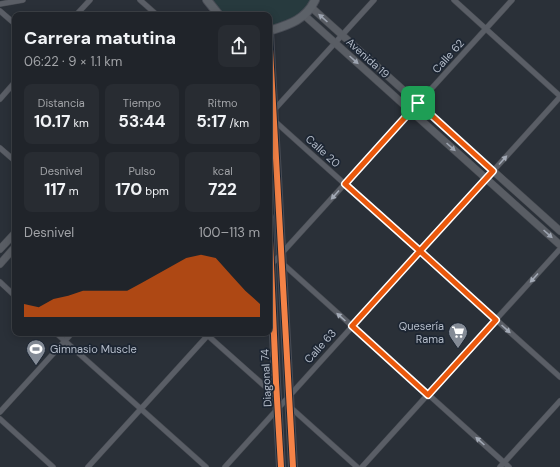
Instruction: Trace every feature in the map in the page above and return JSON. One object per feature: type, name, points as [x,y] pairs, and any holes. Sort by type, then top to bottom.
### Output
[{"type":"main road","points":[[208,0],[215,12]]},
{"type":"main road","points":[[272,30],[292,24],[304,16],[314,4]]},
{"type":"main road","name":"Avenida 19","points":[[314,4],[342,35],[560,231]]},
{"type":"main road","name":"Avenida 19","points":[[304,16],[560,245]]},
{"type":"main road","name":"Diagonal 74","points":[[272,164],[274,259],[283,402],[282,467]]},
{"type":"main road","points":[[0,249],[12,236]]},
{"type":"main road","name":"Diagonal 74","points":[[272,242],[283,402],[293,467]]},
{"type":"main road","points":[[0,264],[12,250]]},
{"type":"street","points":[[0,4],[23,0]]},
{"type":"street","points":[[79,12],[90,0]]},
{"type":"street","points":[[140,0],[154,12]]},
{"type":"street","points":[[272,115],[374,0]]},
{"type":"street","points":[[454,0],[560,96]]},
{"type":"street","name":"Calle 62","points":[[274,259],[345,184],[512,0]]},
{"type":"street","points":[[0,11],[12,21]]},
{"type":"street","points":[[0,99],[12,85]]},
{"type":"street","name":"Calle 63","points":[[224,467],[560,96]]},
{"type":"street","name":"Calle 20","points":[[272,117],[560,377]]},
{"type":"street","points":[[0,148],[12,158]]},
{"type":"street","points":[[362,467],[560,249]]},
{"type":"street","points":[[274,259],[352,326],[502,465],[509,467]]},
{"type":"street","points":[[0,282],[12,293]]},
{"type":"street","points":[[59,336],[206,467]]},
{"type":"street","points":[[0,412],[69,336]]},
{"type":"street","points":[[88,467],[206,336]]},
{"type":"street","points":[[210,336],[357,467]]},
{"type":"street","points":[[502,465],[560,401]]},
{"type":"street","points":[[0,419],[53,467]]},
{"type":"green space","points":[[210,0],[313,0],[300,15],[272,27],[272,12],[220,12]]},
{"type":"cycle path","points":[[272,86],[293,467]]},
{"type":"cycle path","points":[[272,288],[281,467]]},
{"type":"place","name":"Quesería Rama","points":[[458,349]]},
{"type":"place","name":"Gimnasio Muscle","points":[[36,366]]},
{"type":"route","points":[[418,103],[345,184],[420,251],[352,326],[428,395],[496,320],[420,251],[493,171],[418,103]]}]
